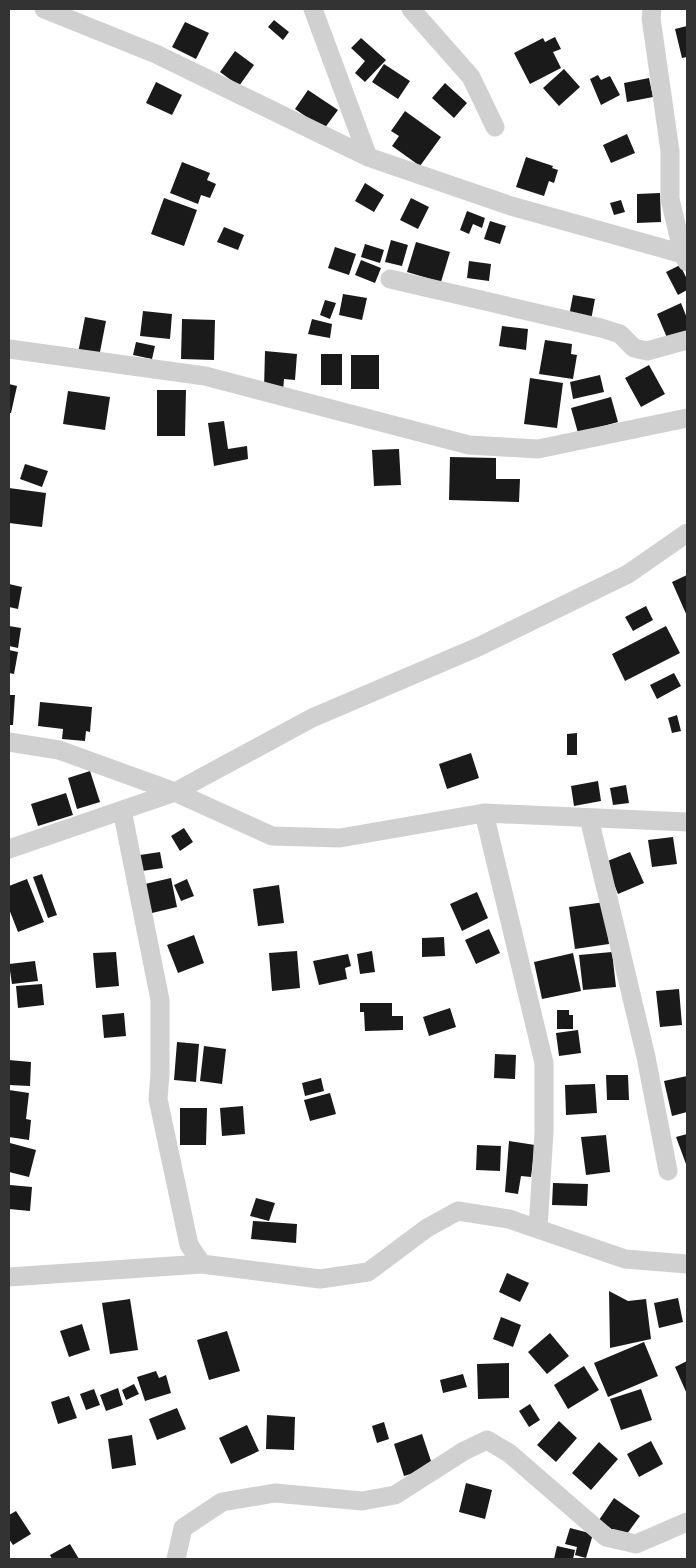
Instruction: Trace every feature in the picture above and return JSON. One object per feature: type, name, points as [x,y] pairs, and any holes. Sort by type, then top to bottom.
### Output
[{"type":"street","points":[[44,9],[156,54],[368,157],[511,206],[685,258]]},
{"type":"street","points":[[313,9],[368,157]]},
{"type":"street","points":[[410,9],[471,76],[495,127]]},
{"type":"street","points":[[652,9],[653,36],[670,151],[670,199],[685,258]]},
{"type":"street","points":[[390,279],[601,328],[620,334],[634,348],[647,351],[687,340]]},
{"type":"street","points":[[9,349],[205,376],[469,446],[538,449],[687,418]]},
{"type":"street","points":[[9,849],[176,792],[312,718],[478,647],[628,574],[687,533]]},
{"type":"street","points":[[9,742],[59,750],[176,792],[272,836],[340,838],[484,814],[687,822]]},
{"type":"street","points":[[122,810],[160,1000],[161,1046],[158,1099],[189,1245],[202,1264]]},
{"type":"street","points":[[484,814],[544,1063],[544,1132],[538,1229]]},
{"type":"street","points":[[588,818],[646,1057],[668,1171]]},
{"type":"street","points":[[9,1277],[202,1264],[320,1279],[368,1272],[427,1228],[458,1211],[509,1219],[625,1259],[687,1264]]},
{"type":"street","points":[[176,1559],[183,1528],[222,1502],[275,1493],[362,1501],[395,1495],[464,1450],[487,1440],[509,1454],[606,1536],[636,1544],[687,1522]]},
{"type":"building","points":[[274,20],[289,32],[283,40],[268,27]]},
{"type":"building","points":[[185,22],[209,33],[196,59],[172,47]]},
{"type":"building","points":[[687,26],[687,57],[682,58],[675,29]]},
{"type":"building","points":[[555,37],[561,49],[553,52],[561,68],[530,84],[514,53],[543,38],[545,42]]},
{"type":"building","points":[[361,38],[386,60],[365,82],[355,73],[365,61],[351,48]]},
{"type":"building","points":[[235,51],[254,65],[239,86],[220,72]]},
{"type":"building","points":[[384,64],[410,81],[398,99],[372,82]]},
{"type":"building","points":[[564,69],[580,87],[559,106],[543,88]]},
{"type":"building","points":[[598,75],[601,80],[610,76],[620,95],[601,105],[590,79]]},
{"type":"building","points":[[649,78],[653,97],[627,102],[624,83]]},
{"type":"building","points":[[156,82],[182,95],[172,115],[146,103]]},
{"type":"building","points":[[445,83],[467,103],[454,118],[432,98]]},
{"type":"building","points":[[308,90],[338,110],[324,129],[295,109]]},
{"type":"building","points":[[405,111],[441,137],[420,166],[392,146],[399,136],[391,131]]},
{"type":"building","points":[[627,134],[635,153],[611,163],[603,145]]},
{"type":"building","points":[[526,157],[553,166],[552,168],[558,170],[554,183],[549,181],[544,196],[516,187]]},
{"type":"building","points":[[182,162],[210,173],[207,180],[216,184],[210,198],[201,195],[198,204],[170,193]]},
{"type":"building","points":[[365,183],[384,195],[374,212],[355,201]]},
{"type":"building","points":[[660,193],[661,222],[637,223],[637,194]]},
{"type":"building","points":[[164,198],[197,210],[184,246],[151,234]]},
{"type":"building","points":[[411,198],[429,207],[418,229],[400,220]]},
{"type":"building","points":[[621,200],[625,212],[614,215],[610,203]]},
{"type":"building","points":[[467,211],[485,218],[482,228],[473,224],[469,234],[460,230]]},
{"type":"building","points":[[490,221],[506,226],[500,244],[484,239]]},
{"type":"building","points":[[224,227],[244,235],[238,250],[217,242]]},
{"type":"building","points":[[391,240],[408,245],[402,266],[385,262]]},
{"type":"building","points":[[416,242],[450,252],[441,282],[407,272]]},
{"type":"building","points":[[365,244],[384,250],[380,263],[361,257]]},
{"type":"building","points":[[335,247],[356,254],[349,275],[328,268]]},
{"type":"building","points":[[361,260],[381,268],[375,283],[355,275]]},
{"type":"building","points":[[469,261],[491,264],[489,281],[467,278]]},
{"type":"building","points":[[680,265],[687,279],[687,290],[678,295],[666,272]]},
{"type":"building","points":[[343,294],[367,298],[362,320],[339,315]]},
{"type":"building","points":[[573,295],[595,299],[591,320],[569,316]]},
{"type":"building","points":[[325,300],[336,303],[330,319],[320,315]]},
{"type":"building","points":[[681,303],[687,318],[687,331],[668,340],[657,314]]},
{"type":"building","points":[[143,311],[172,314],[170,339],[140,336]]},
{"type":"building","points":[[85,317],[106,321],[99,357],[78,353]]},
{"type":"building","points":[[182,319],[215,320],[214,360],[181,359]]},
{"type":"building","points":[[312,319],[332,324],[330,338],[308,334]]},
{"type":"building","points":[[502,326],[528,329],[526,350],[499,346]]},
{"type":"building","points":[[545,340],[572,344],[571,354],[577,355],[573,379],[539,374]]},
{"type":"building","points":[[136,342],[155,346],[152,359],[133,355]]},
{"type":"building","points":[[265,351],[297,354],[295,380],[284,379],[283,392],[264,389]]},
{"type":"building","points":[[321,354],[342,354],[342,385],[321,385]]},
{"type":"building","points":[[351,355],[379,355],[379,389],[351,389]]},
{"type":"building","points":[[649,365],[665,394],[641,407],[625,378]]},
{"type":"building","points":[[600,375],[604,392],[573,399],[570,382]]},
{"type":"building","points":[[530,378],[563,383],[557,428],[524,424]]},
{"type":"building","points":[[9,384],[17,386],[11,413],[9,413]]},
{"type":"building","points":[[157,390],[186,390],[185,436],[157,436]]},
{"type":"building","points":[[68,391],[110,397],[105,430],[63,424]]},
{"type":"building","points":[[611,397],[618,422],[578,433],[571,408]]},
{"type":"building","points":[[224,421],[228,449],[247,446],[248,459],[214,466],[208,423]]},
{"type":"building","points":[[399,449],[401,485],[374,486],[372,450]]},
{"type":"building","points":[[450,457],[496,458],[496,479],[520,479],[519,502],[449,500]]},
{"type":"building","points":[[25,464],[48,471],[42,487],[20,479]]},
{"type":"building","points":[[9,488],[46,493],[42,527],[9,523]]},
{"type":"building","points":[[687,575],[687,616],[672,582]]},
{"type":"building","points":[[9,584],[22,587],[18,609],[9,607]]},
{"type":"building","points":[[646,606],[653,620],[633,631],[625,617]]},
{"type":"building","points":[[9,626],[21,628],[18,648],[9,646]]},
{"type":"building","points":[[666,626],[680,653],[625,681],[612,654]]},
{"type":"building","points":[[9,650],[18,652],[14,674],[9,673]]},
{"type":"building","points":[[674,673],[681,686],[657,699],[650,685]]},
{"type":"building","points":[[9,695],[15,695],[13,725],[9,725]]},
{"type":"building","points":[[40,702],[92,707],[90,732],[86,731],[85,741],[62,739],[63,729],[38,726]]},
{"type":"building","points":[[677,715],[681,731],[672,733],[668,718]]},
{"type":"building","points":[[577,733],[577,755],[567,755],[567,734]]},
{"type":"building","points":[[471,753],[479,778],[447,789],[439,764]]},
{"type":"building","points":[[90,771],[100,802],[77,809],[68,778]]},
{"type":"building","points":[[598,781],[601,801],[574,806],[571,786]]},
{"type":"building","points":[[626,785],[629,803],[613,805],[610,788]]},
{"type":"building","points":[[66,793],[73,815],[38,826],[31,804]]},
{"type":"building","points":[[184,828],[193,842],[180,851],[171,836]]},
{"type":"building","points":[[673,837],[677,864],[652,867],[648,840]]},
{"type":"building","points":[[160,852],[163,868],[142,871],[140,855]]},
{"type":"building","points":[[630,852],[644,883],[618,894],[605,862]]},
{"type":"building","points":[[42,874],[57,915],[48,918],[33,877]]},
{"type":"building","points":[[171,878],[177,907],[152,913],[145,884]]},
{"type":"building","points":[[27,879],[44,922],[18,932],[9,909],[9,886]]},
{"type":"building","points":[[187,879],[194,896],[181,901],[174,885]]},
{"type":"building","points":[[279,885],[284,923],[258,926],[253,889]]},
{"type":"building","points":[[477,892],[488,918],[462,931],[450,904]]},
{"type":"building","points":[[605,902],[609,944],[575,949],[569,907]]},
{"type":"building","points":[[489,929],[500,953],[476,964],[465,940]]},
{"type":"building","points":[[194,935],[204,963],[178,973],[167,945]]},
{"type":"building","points":[[444,937],[445,956],[422,957],[422,938]]},
{"type":"building","points":[[297,951],[300,988],[272,991],[269,953]]},
{"type":"building","points":[[372,951],[375,972],[360,974],[357,954]]},
{"type":"building","points":[[116,952],[119,986],[96,988],[93,953]]},
{"type":"building","points":[[612,952],[616,987],[583,990],[579,955]]},
{"type":"building","points":[[573,953],[581,991],[542,999],[534,962]]},
{"type":"building","points":[[348,954],[351,966],[345,968],[347,979],[319,985],[313,961]]},
{"type":"building","points":[[35,961],[38,981],[12,984],[9,964]]},
{"type":"building","points":[[42,984],[44,1005],[18,1008],[16,986]]},
{"type":"building","points":[[679,989],[682,1025],[660,1027],[656,991]]},
{"type":"building","points":[[360,1003],[392,1003],[392,1016],[403,1016],[403,1030],[365,1031],[364,1012],[360,1012]]},
{"type":"building","points":[[450,1008],[456,1027],[429,1036],[423,1017]]},
{"type":"building","points":[[557,1010],[569,1010],[569,1015],[573,1015],[573,1029],[557,1029]]},
{"type":"building","points":[[124,1013],[126,1036],[104,1038],[102,1015]]},
{"type":"building","points":[[578,1030],[581,1053],[559,1056],[556,1033]]},
{"type":"building","points":[[177,1042],[199,1044],[196,1082],[174,1080]]},
{"type":"building","points":[[204,1046],[226,1049],[222,1084],[200,1081]]},
{"type":"building","points":[[495,1054],[516,1055],[515,1079],[494,1078]]},
{"type":"building","points":[[9,1060],[31,1062],[30,1086],[9,1085]]},
{"type":"building","points":[[606,1075],[628,1075],[629,1100],[607,1100]]},
{"type":"building","points":[[687,1076],[687,1112],[672,1116],[664,1081]]},
{"type":"building","points":[[321,1078],[324,1091],[305,1096],[302,1083]]},
{"type":"building","points":[[595,1084],[597,1113],[566,1115],[565,1085]]},
{"type":"building","points":[[9,1090],[29,1093],[26,1119],[31,1120],[29,1140],[9,1137]]},
{"type":"building","points":[[330,1093],[336,1114],[310,1121],[304,1100]]},
{"type":"building","points":[[243,1106],[245,1134],[222,1136],[220,1108]]},
{"type":"building","points":[[180,1108],[207,1108],[206,1145],[180,1145]]},
{"type":"building","points":[[687,1134],[687,1163],[686,1164],[676,1137]]},
{"type":"building","points":[[606,1135],[610,1172],[586,1175],[581,1137]]},
{"type":"building","points":[[509,1141],[535,1145],[531,1177],[521,1176],[518,1194],[505,1192]]},
{"type":"building","points":[[10,1143],[36,1150],[29,1177],[9,1172]]},
{"type":"building","points":[[477,1145],[501,1146],[500,1171],[476,1170]]},
{"type":"building","points":[[553,1183],[588,1184],[587,1206],[552,1205]]},
{"type":"building","points":[[10,1185],[32,1187],[30,1211],[9,1209]]},
{"type":"building","points":[[256,1198],[275,1203],[269,1221],[250,1216]]},
{"type":"building","points":[[253,1221],[297,1224],[296,1243],[251,1239]]},
{"type":"building","points":[[507,1273],[529,1283],[520,1302],[499,1292]]},
{"type":"building","points":[[609,1291],[628,1301],[646,1299],[651,1339],[610,1348]]},
{"type":"building","points":[[678,1298],[683,1322],[659,1328],[654,1303]]},
{"type":"building","points":[[130,1299],[138,1350],[110,1354],[102,1303]]},
{"type":"building","points":[[501,1317],[521,1325],[513,1347],[493,1339]]},
{"type":"building","points":[[82,1324],[90,1350],[69,1357],[60,1331]]},
{"type":"building","points":[[227,1331],[240,1371],[209,1380],[197,1340]]},
{"type":"building","points":[[550,1333],[569,1356],[547,1374],[528,1352]]},
{"type":"building","points":[[644,1342],[658,1376],[608,1397],[594,1363]]},
{"type":"building","points":[[687,1361],[687,1394],[675,1367]]},
{"type":"building","points":[[509,1363],[509,1398],[478,1399],[477,1364]]},
{"type":"building","points":[[584,1366],[599,1390],[568,1409],[554,1385]]},
{"type":"building","points":[[156,1371],[159,1378],[166,1375],[171,1393],[145,1401],[137,1377]]},
{"type":"building","points":[[463,1374],[467,1387],[443,1393],[440,1380]]},
{"type":"building","points":[[134,1384],[139,1394],[126,1400],[122,1390]]},
{"type":"building","points":[[118,1388],[123,1405],[106,1411],[100,1395]]},
{"type":"building","points":[[94,1389],[100,1405],[86,1410],[80,1394]]},
{"type":"building","points":[[641,1389],[652,1420],[621,1430],[610,1399]]},
{"type":"building","points":[[69,1396],[77,1418],[58,1424],[51,1402]]},
{"type":"building","points":[[530,1404],[540,1420],[529,1427],[519,1411]]},
{"type":"building","points":[[177,1408],[186,1429],[157,1440],[149,1419]]},
{"type":"building","points":[[267,1415],[295,1417],[294,1450],[266,1449]]},
{"type":"building","points":[[559,1421],[577,1438],[556,1462],[537,1445]]},
{"type":"building","points":[[384,1422],[389,1439],[377,1443],[372,1426]]},
{"type":"building","points":[[247,1425],[259,1451],[231,1464],[219,1438]]},
{"type":"building","points":[[422,1434],[433,1467],[404,1476],[394,1444]]},
{"type":"building","points":[[132,1435],[136,1465],[112,1469],[108,1439]]},
{"type":"building","points":[[651,1441],[663,1464],[639,1477],[627,1454]]},
{"type":"building","points":[[599,1442],[618,1459],[591,1490],[572,1473]]},
{"type":"building","points":[[466,1483],[492,1490],[485,1519],[459,1512]]},
{"type":"building","points":[[614,1498],[640,1516],[624,1538],[599,1520]]},
{"type":"building","points":[[16,1511],[31,1534],[13,1545],[9,1539],[9,1515]]},
{"type":"building","points":[[570,1528],[593,1534],[586,1558],[575,1555],[577,1547],[565,1544]]},
{"type":"building","points":[[70,1544],[79,1559],[52,1559],[50,1555]]},
{"type":"building","points":[[557,1546],[575,1550],[573,1559],[554,1559]]}]
